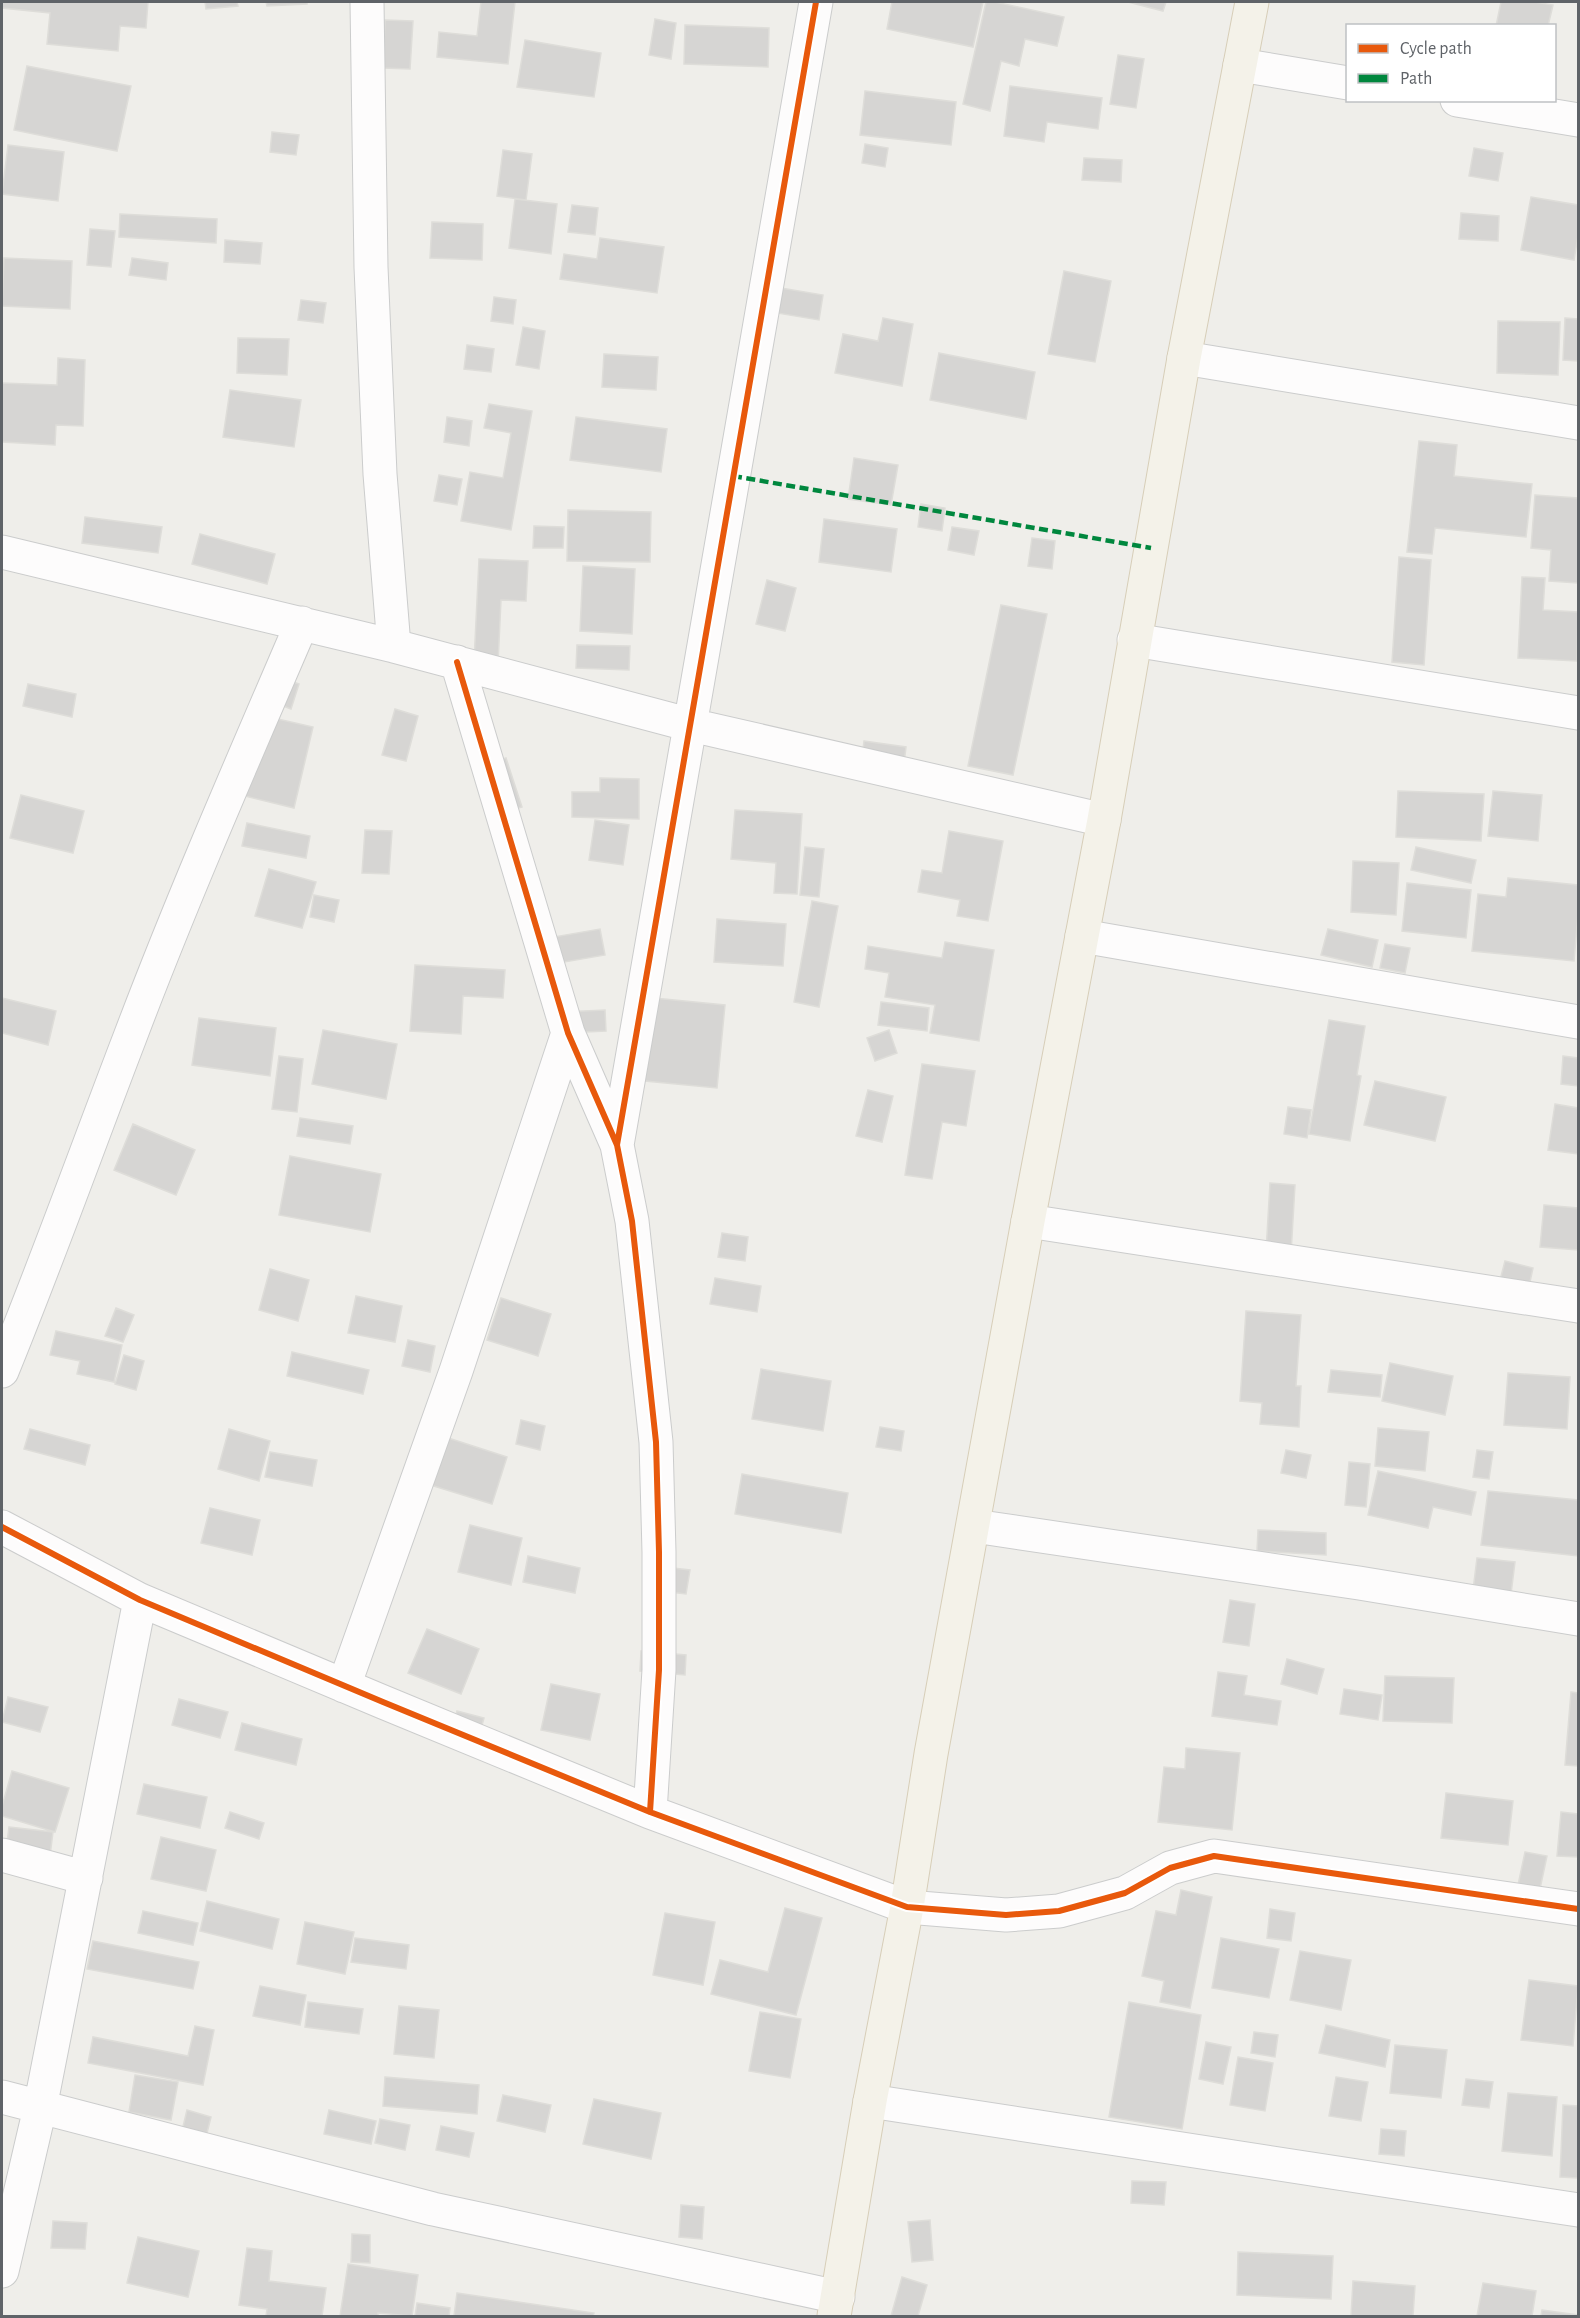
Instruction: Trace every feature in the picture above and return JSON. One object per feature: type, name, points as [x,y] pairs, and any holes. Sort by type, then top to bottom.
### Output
[{"type":"main road","points":[[836,2307],[870,2101],[907,1907],[931,1754],[1104,820],[1184,358],[1252,2]]},
{"type":"street","points":[[367,2],[371,267],[380,474],[394,646]]},
{"type":"street","points":[[617,1145],[691,725],[812,2]]},
{"type":"street","points":[[1240,65],[1346,83]]},
{"type":"street","points":[[1469,102],[1578,120]]},
{"type":"street","points":[[1184,358],[1578,423]]},
{"type":"street","points":[[2,552],[394,646],[691,725],[1104,820]]},
{"type":"street","points":[[2,1371],[43,1272],[130,1037],[203,851],[302,623]]},
{"type":"street","points":[[1134,640],[1578,713]]},
{"type":"street","points":[[457,662],[568,1033],[617,1145],[632,1221],[656,1442],[659,1670],[650,1812]]},
{"type":"street","points":[[1082,936],[1578,1022]]},
{"type":"street","points":[[344,1686],[456,1371],[568,1033]]},
{"type":"street","points":[[1028,1221],[1578,1306]]},
{"type":"street","points":[[974,1526],[1578,1619]]},
{"type":"street","points":[[2,1527],[140,1600],[344,1686],[650,1812],[907,1907],[1006,1915],[1059,1911],[1125,1893],[1170,1868],[1214,1856],[1578,1909]]},
{"type":"street","points":[[2,2271],[40,2108],[140,1600]]},
{"type":"street","points":[[2,1855],[86,1878]]},
{"type":"street","points":[[2,2097],[433,2209],[836,2307]]},
{"type":"street","points":[[870,2101],[1578,2210]]},
{"type":"building","points":[[2,2],[148,2],[146,28],[120,26],[118,51],[47,44],[50,13],[2,8]]},
{"type":"building","points":[[205,2],[237,2],[238,6],[206,9]]},
{"type":"building","points":[[266,2],[307,2],[307,4],[267,6]]},
{"type":"building","points":[[481,2],[515,2],[508,64],[437,57],[439,32],[477,36]]},
{"type":"building","points":[[892,2],[983,2],[973,47],[887,29]]},
{"type":"building","points":[[986,2],[1064,17],[1057,46],[1025,39],[1019,66],[1001,61],[990,111],[963,104]]},
{"type":"building","points":[[1128,2],[1166,2],[1163,11]]},
{"type":"building","points":[[1501,2],[1535,2],[1553,5],[1548,24],[1496,24]]},
{"type":"building","points":[[655,19],[676,23],[671,59],[649,55]]},
{"type":"building","points":[[385,20],[413,21],[410,69],[383,68]]},
{"type":"building","points":[[685,25],[769,28],[768,67],[684,64]]},
{"type":"building","points":[[525,40],[601,53],[594,97],[517,87]]},
{"type":"building","points":[[1118,55],[1144,59],[1136,108],[1110,104]]},
{"type":"building","points":[[27,66],[131,86],[117,151],[14,130]]},
{"type":"building","points":[[1010,86],[1102,98],[1098,129],[1047,122],[1044,142],[1004,136]]},
{"type":"building","points":[[865,91],[956,102],[951,145],[860,135]]},
{"type":"building","points":[[272,132],[299,135],[296,155],[270,152]]},
{"type":"building","points":[[865,144],[888,148],[885,167],[862,163]]},
{"type":"building","points":[[8,145],[64,152],[58,201],[2,194]]},
{"type":"building","points":[[1474,148],[1503,153],[1498,181],[1469,176]]},
{"type":"building","points":[[503,150],[532,154],[526,200],[497,196]]},
{"type":"building","points":[[1084,158],[1122,160],[1121,182],[1082,180]]},
{"type":"building","points":[[1531,197],[1578,205],[1578,236],[1574,260],[1521,250]]},
{"type":"building","points":[[515,199],[557,204],[551,254],[509,248]]},
{"type":"building","points":[[572,205],[598,208],[595,235],[568,232]]},
{"type":"building","points":[[1461,213],[1499,216],[1498,241],[1459,239]]},
{"type":"building","points":[[120,214],[217,219],[216,243],[119,237]]},
{"type":"building","points":[[432,222],[483,224],[482,260],[430,258]]},
{"type":"building","points":[[90,229],[115,231],[111,267],[87,265]]},
{"type":"building","points":[[600,238],[664,247],[657,293],[560,279],[564,254],[597,259]]},
{"type":"building","points":[[225,240],[262,243],[260,264],[224,262]]},
{"type":"building","points":[[4,258],[72,261],[70,309],[2,306]]},
{"type":"building","points":[[132,258],[168,263],[166,280],[129,275]]},
{"type":"building","points":[[1064,271],[1111,281],[1095,362],[1048,354]]},
{"type":"building","points":[[781,288],[823,295],[819,320],[777,313]]},
{"type":"building","points":[[494,297],[516,300],[513,324],[491,321]]},
{"type":"building","points":[[301,300],[326,303],[323,323],[298,320]]},
{"type":"building","points":[[883,318],[913,324],[902,386],[835,373],[843,334],[878,341]]},
{"type":"building","points":[[1565,318],[1578,319],[1578,361],[1563,360]]},
{"type":"building","points":[[1498,321],[1560,322],[1558,375],[1497,373]]},
{"type":"building","points":[[523,327],[545,331],[539,369],[516,365]]},
{"type":"building","points":[[238,338],[289,339],[287,375],[237,373]]},
{"type":"building","points":[[467,345],[494,349],[491,372],[464,369]]},
{"type":"building","points":[[939,353],[1035,372],[1026,419],[930,400]]},
{"type":"building","points":[[604,354],[658,357],[656,390],[602,387]]},
{"type":"building","points":[[58,358],[85,360],[83,426],[56,425],[55,445],[2,442],[2,383],[57,385]]},
{"type":"building","points":[[230,390],[301,400],[294,447],[223,437]]},
{"type":"building","points":[[489,404],[532,411],[511,530],[461,521],[470,472],[503,478],[511,433],[484,428]]},
{"type":"building","points":[[447,417],[472,421],[469,446],[444,442]]},
{"type":"building","points":[[576,417],[667,429],[661,472],[570,460]]},
{"type":"building","points":[[1419,441],[1457,445],[1454,476],[1532,484],[1526,537],[1435,528],[1432,554],[1407,552]]},
{"type":"building","points":[[854,458],[898,465],[891,505],[848,499]]},
{"type":"building","points":[[439,475],[462,479],[457,505],[434,501]]},
{"type":"building","points":[[1535,495],[1578,498],[1578,583],[1549,581],[1551,550],[1531,548]]},
{"type":"building","points":[[921,504],[945,508],[942,531],[918,527]]},
{"type":"building","points":[[568,510],[651,512],[650,562],[567,561]]},
{"type":"building","points":[[85,517],[162,527],[158,553],[82,543]]},
{"type":"building","points":[[824,519],[897,529],[891,572],[819,562]]},
{"type":"building","points":[[534,526],[564,527],[563,548],[533,548]]},
{"type":"building","points":[[952,527],[979,531],[974,555],[948,550]]},
{"type":"building","points":[[200,534],[275,554],[267,584],[192,564]]},
{"type":"building","points":[[1032,538],[1055,541],[1052,569],[1028,566]]},
{"type":"building","points":[[1399,557],[1431,560],[1424,665],[1392,662]]},
{"type":"building","points":[[479,559],[528,561],[526,601],[501,600],[498,664],[474,662]]},
{"type":"building","points":[[583,566],[635,569],[632,634],[580,631]]},
{"type":"building","points":[[1522,577],[1545,578],[1543,610],[1578,612],[1577,661],[1518,658]]},
{"type":"building","points":[[767,580],[796,588],[785,631],[756,624]]},
{"type":"building","points":[[1001,605],[1047,614],[1013,775],[968,766]]},
{"type":"building","points":[[577,645],[630,646],[629,670],[576,668]]},
{"type":"building","points":[[279,677],[299,684],[291,709],[270,701]]},
{"type":"building","points":[[28,684],[76,694],[72,717],[23,706]]},
{"type":"building","points":[[395,709],[418,716],[406,761],[382,755]]},
{"type":"building","points":[[256,714],[313,727],[294,808],[237,794]]},
{"type":"building","points":[[864,741],[906,747],[903,772],[861,767]]},
{"type":"building","points":[[506,758],[522,807],[501,813],[485,765]]},
{"type":"building","points":[[600,778],[639,779],[639,819],[572,817],[572,792],[600,792]]},
{"type":"building","points":[[1398,791],[1484,794],[1481,841],[1396,837]]},
{"type":"building","points":[[1493,791],[1542,795],[1538,841],[1488,836]]},
{"type":"building","points":[[21,795],[84,811],[73,853],[10,838]]},
{"type":"building","points":[[735,810],[802,814],[797,894],[774,893],[776,863],[731,859]]},
{"type":"building","points":[[595,820],[629,825],[623,865],[589,860]]},
{"type":"building","points":[[247,823],[310,836],[306,858],[242,846]]},
{"type":"building","points":[[365,830],[392,831],[389,874],[362,873]]},
{"type":"building","points":[[949,831],[1003,841],[988,921],[957,916],[960,900],[918,892],[922,870],[942,873]]},
{"type":"building","points":[[805,847],[824,849],[819,897],[800,895]]},
{"type":"building","points":[[1416,847],[1476,860],[1471,883],[1411,870]]},
{"type":"building","points":[[1353,861],[1399,863],[1396,915],[1351,912]]},
{"type":"building","points":[[269,869],[316,882],[302,928],[255,916]]},
{"type":"building","points":[[1508,878],[1578,885],[1574,961],[1472,951],[1478,894],[1506,897]]},
{"type":"building","points":[[1407,883],[1471,890],[1466,938],[1402,931]]},
{"type":"building","points":[[314,895],[339,900],[334,922],[310,917]]},
{"type":"building","points":[[812,901],[838,906],[819,1007],[794,1002]]},
{"type":"building","points":[[717,919],[786,924],[783,966],[714,962]]},
{"type":"building","points":[[600,929],[605,955],[553,964],[548,938]]},
{"type":"building","points":[[1328,929],[1378,940],[1372,967],[1321,955]]},
{"type":"building","points":[[945,942],[994,950],[979,1041],[930,1033],[935,1005],[885,997],[889,973],[865,969],[868,946],[942,958]]},
{"type":"building","points":[[1385,944],[1410,948],[1405,973],[1380,968]]},
{"type":"building","points":[[415,965],[505,970],[503,998],[463,996],[461,1034],[410,1031]]},
{"type":"building","points":[[2,998],[56,1011],[48,1045],[2,1033]]},
{"type":"building","points":[[654,998],[725,1005],[717,1088],[645,1081]]},
{"type":"building","points":[[881,1002],[929,1008],[927,1031],[878,1025]]},
{"type":"building","points":[[605,1010],[606,1031],[565,1033],[563,1012]]},
{"type":"building","points":[[199,1018],[276,1028],[270,1076],[192,1065]]},
{"type":"building","points":[[1329,1020],[1365,1026],[1357,1075],[1361,1076],[1350,1141],[1309,1134]]},
{"type":"building","points":[[323,1030],[397,1044],[386,1099],[312,1084]]},
{"type":"building","points":[[889,1030],[897,1053],[875,1061],[867,1038]]},
{"type":"building","points":[[279,1056],[303,1059],[297,1112],[272,1109]]},
{"type":"building","points":[[1563,1056],[1578,1058],[1578,1086],[1561,1084]]},
{"type":"building","points":[[922,1064],[975,1071],[966,1126],[942,1122],[932,1179],[905,1175]]},
{"type":"building","points":[[1375,1081],[1446,1097],[1435,1141],[1364,1125]]},
{"type":"building","points":[[868,1090],[893,1096],[882,1142],[856,1136]]},
{"type":"building","points":[[1555,1104],[1578,1108],[1578,1154],[1548,1150]]},
{"type":"building","points":[[1288,1107],[1311,1110],[1307,1138],[1284,1134]]},
{"type":"building","points":[[300,1118],[353,1126],[350,1144],[297,1136]]},
{"type":"building","points":[[133,1124],[195,1150],[176,1195],[114,1170]]},
{"type":"building","points":[[290,1156],[381,1174],[370,1232],[279,1215]]},
{"type":"building","points":[[1270,1183],[1295,1185],[1291,1254],[1266,1252]]},
{"type":"building","points":[[1544,1205],[1578,1208],[1578,1250],[1540,1247]]},
{"type":"building","points":[[722,1233],[748,1237],[745,1261],[718,1257]]},
{"type":"building","points":[[1505,1261],[1533,1268],[1528,1291],[1499,1284]]},
{"type":"building","points":[[270,1269],[309,1280],[298,1321],[259,1310]]},
{"type":"building","points":[[715,1278],[761,1286],[757,1312],[710,1304]]},
{"type":"building","points":[[356,1296],[402,1306],[395,1342],[348,1333]]},
{"type":"building","points":[[501,1298],[551,1314],[538,1356],[487,1340]]},
{"type":"building","points":[[116,1308],[134,1315],[123,1342],[105,1336]]},
{"type":"building","points":[[1246,1311],[1301,1315],[1296,1386],[1301,1386],[1299,1427],[1260,1424],[1262,1403],[1240,1401]]},
{"type":"building","points":[[56,1331],[122,1345],[114,1382],[77,1374],[80,1361],[50,1355]]},
{"type":"building","points":[[408,1340],[435,1346],[430,1372],[402,1366]]},
{"type":"building","points":[[292,1352],[369,1370],[363,1394],[287,1376]]},
{"type":"building","points":[[124,1355],[144,1361],[136,1390],[115,1384]]},
{"type":"building","points":[[1390,1363],[1453,1376],[1445,1415],[1382,1401]]},
{"type":"building","points":[[761,1369],[831,1381],[823,1431],[752,1419]]},
{"type":"building","points":[[1331,1370],[1382,1375],[1380,1397],[1328,1392]]},
{"type":"building","points":[[1508,1373],[1570,1377],[1567,1429],[1504,1425]]},
{"type":"building","points":[[521,1420],[545,1426],[540,1450],[516,1444]]},
{"type":"building","points":[[880,1427],[904,1431],[901,1451],[876,1447]]},
{"type":"building","points":[[1378,1428],[1429,1432],[1425,1471],[1375,1466]]},
{"type":"building","points":[[30,1429],[90,1445],[85,1465],[24,1449]]},
{"type":"building","points":[[229,1429],[270,1441],[259,1481],[218,1469]]},
{"type":"building","points":[[439,1435],[507,1457],[492,1504],[424,1483]]},
{"type":"building","points":[[1286,1450],[1311,1455],[1306,1478],[1281,1473]]},
{"type":"building","points":[[1477,1450],[1493,1452],[1489,1479],[1473,1477]]},
{"type":"building","points":[[270,1452],[317,1460],[312,1486],[265,1477]]},
{"type":"building","points":[[1349,1462],[1370,1464],[1366,1507],[1345,1505]]},
{"type":"building","points":[[1378,1471],[1476,1492],[1471,1515],[1433,1507],[1428,1528],[1368,1515]]},
{"type":"building","points":[[742,1474],[848,1493],[841,1533],[735,1514]]},
{"type":"building","points":[[1488,1491],[1578,1500],[1578,1556],[1481,1545]]},
{"type":"building","points":[[210,1508],[260,1520],[252,1555],[201,1543]]},
{"type":"building","points":[[470,1525],[522,1538],[511,1585],[458,1572]]},
{"type":"building","points":[[1258,1530],[1326,1533],[1326,1555],[1257,1551]]},
{"type":"building","points":[[528,1556],[580,1568],[575,1593],[523,1582]]},
{"type":"building","points":[[1477,1558],[1515,1562],[1511,1594],[1473,1590]]},
{"type":"building","points":[[664,1567],[690,1570],[686,1594],[661,1591]]},
{"type":"building","points":[[1230,1600],[1255,1604],[1249,1646],[1223,1642]]},
{"type":"building","points":[[427,1629],[479,1649],[461,1694],[408,1673]]},
{"type":"building","points":[[641,1651],[686,1655],[685,1675],[640,1671]]},
{"type":"building","points":[[1287,1659],[1324,1669],[1317,1694],[1281,1684]]},
{"type":"building","points":[[1218,1672],[1247,1676],[1244,1695],[1281,1701],[1277,1725],[1212,1716]]},
{"type":"building","points":[[1385,1676],[1454,1678],[1452,1723],[1383,1721]]},
{"type":"building","points":[[551,1684],[600,1694],[590,1740],[541,1730]]},
{"type":"building","points":[[1344,1689],[1382,1695],[1378,1720],[1340,1714]]},
{"type":"building","points":[[1571,1692],[1578,1693],[1578,1766],[1565,1765]]},
{"type":"building","points":[[8,1697],[48,1707],[40,1732],[2,1722]]},
{"type":"building","points":[[179,1699],[228,1712],[220,1738],[172,1725]]},
{"type":"building","points":[[457,1711],[484,1718],[477,1743],[450,1737]]},
{"type":"building","points":[[242,1723],[302,1739],[296,1765],[235,1750]]},
{"type":"building","points":[[1186,1748],[1240,1753],[1232,1830],[1158,1822],[1164,1767],[1185,1769]]},
{"type":"building","points":[[12,1771],[69,1788],[55,1832],[2,1816],[2,1806]]},
{"type":"building","points":[[144,1784],[207,1797],[200,1828],[137,1814]]},
{"type":"building","points":[[1446,1793],[1513,1801],[1508,1845],[1441,1838]]},
{"type":"building","points":[[230,1812],[264,1823],[259,1839],[225,1828]]},
{"type":"building","points":[[1561,1812],[1578,1814],[1578,1857],[1557,1856]]},
{"type":"building","points":[[9,1827],[53,1832],[50,1856],[6,1850]]},
{"type":"building","points":[[161,1837],[216,1850],[206,1891],[151,1879]]},
{"type":"building","points":[[1525,1852],[1547,1856],[1540,1889],[1518,1885]]},
{"type":"building","points":[[1181,1890],[1212,1897],[1190,2008],[1160,2002],[1164,1981],[1142,1976],[1156,1911],[1176,1915]]},
{"type":"building","points":[[207,1901],[279,1919],[272,1949],[200,1931]]},
{"type":"building","points":[[785,1908],[822,1918],[796,2015],[711,1994],[720,1960],[768,1972]]},
{"type":"building","points":[[1270,1909],[1295,1913],[1291,1941],[1267,1938]]},
{"type":"building","points":[[143,1911],[198,1923],[193,1945],[138,1933]]},
{"type":"building","points":[[665,1913],[715,1922],[703,1985],[653,1975]]},
{"type":"building","points":[[305,1922],[354,1932],[345,1974],[297,1964]]},
{"type":"building","points":[[355,1938],[409,1945],[406,1969],[351,1962]]},
{"type":"building","points":[[1221,1938],[1279,1949],[1269,1998],[1212,1988]]},
{"type":"building","points":[[93,1941],[199,1962],[193,1989],[87,1969]]},
{"type":"building","points":[[1300,1951],[1351,1960],[1341,2010],[1290,2000]]},
{"type":"building","points":[[1529,1980],[1578,1986],[1573,2046],[1521,2040]]},
{"type":"building","points":[[260,1986],[306,1995],[300,2025],[253,2016]]},
{"type":"building","points":[[308,2002],[363,2009],[359,2034],[305,2027]]},
{"type":"building","points":[[1129,2002],[1201,2015],[1182,2129],[1109,2117]]},
{"type":"building","points":[[399,2006],[439,2010],[434,2058],[394,2054]]},
{"type":"building","points":[[760,2012],[801,2019],[790,2078],[749,2071]]},
{"type":"building","points":[[1326,2025],[1390,2040],[1385,2067],[1319,2053]]},
{"type":"building","points":[[195,2026],[214,2030],[203,2085],[88,2063],[93,2037],[188,2056]]},
{"type":"building","points":[[1254,2032],[1278,2035],[1275,2057],[1251,2053]]},
{"type":"building","points":[[1206,2042],[1231,2047],[1223,2084],[1199,2079]]},
{"type":"building","points":[[1395,2045],[1447,2050],[1441,2098],[1390,2093]]},
{"type":"building","points":[[1238,2057],[1273,2063],[1265,2111],[1230,2105]]},
{"type":"building","points":[[135,2075],[178,2082],[171,2120],[129,2112]]},
{"type":"building","points":[[385,2077],[479,2085],[477,2114],[383,2106]]},
{"type":"building","points":[[1336,2077],[1368,2082],[1361,2121],[1329,2116]]},
{"type":"building","points":[[1466,2079],[1493,2082],[1489,2108],[1462,2105]]},
{"type":"building","points":[[1508,2093],[1557,2097],[1552,2156],[1502,2151]]},
{"type":"building","points":[[503,2095],[551,2105],[545,2132],[497,2121]]},
{"type":"building","points":[[594,2099],[661,2113],[651,2159],[583,2144]]},
{"type":"building","points":[[1563,2105],[1578,2106],[1578,2178],[1560,2177]]},
{"type":"building","points":[[187,2110],[211,2117],[205,2141],[181,2135]]},
{"type":"building","points":[[329,2110],[376,2121],[371,2144],[324,2134]]},
{"type":"building","points":[[380,2119],[410,2125],[405,2150],[375,2143]]},
{"type":"building","points":[[441,2126],[474,2133],[469,2157],[436,2150]]},
{"type":"building","points":[[1381,2129],[1406,2131],[1404,2156],[1379,2154]]},
{"type":"building","points":[[1132,2181],[1166,2182],[1164,2205],[1131,2203]]},
{"type":"building","points":[[681,2205],[704,2207],[702,2239],[679,2237]]},
{"type":"building","points":[[930,2220],[933,2260],[912,2262],[908,2222]]},
{"type":"building","points":[[53,2221],[87,2223],[85,2249],[51,2248]]},
{"type":"building","points":[[352,2234],[370,2235],[370,2263],[351,2262]]},
{"type":"building","points":[[138,2237],[199,2251],[188,2297],[127,2283]]},
{"type":"building","points":[[247,2248],[272,2251],[269,2281],[326,2288],[322,2316],[266,2316],[267,2309],[239,2305]]},
{"type":"building","points":[[1238,2252],[1333,2256],[1331,2299],[1237,2295]]},
{"type":"building","points":[[348,2264],[418,2275],[412,2316],[378,2313],[378,2316],[340,2316]]},
{"type":"building","points":[[902,2277],[927,2285],[918,2316],[891,2316]]},
{"type":"building","points":[[1353,2281],[1415,2286],[1413,2316],[1351,2316]]},
{"type":"building","points":[[1483,2283],[1536,2291],[1532,2316],[1477,2316]]},
{"type":"building","points":[[457,2293],[594,2313],[593,2316],[454,2316]]},
{"type":"building","points":[[417,2303],[450,2308],[449,2316],[415,2316]]},
{"type":"building","points":[[1542,2310],[1578,2315],[1578,2316],[1541,2316]]},
{"type":"marked path","points":[[733,476],[1151,548]]},
{"type":"cycle path","points":[[617,1145],[816,2]]},
{"type":"cycle path","points":[[457,662],[568,1033],[617,1145],[632,1221],[656,1442],[659,1670],[650,1812]]},
{"type":"cycle path","points":[[2,1527],[140,1600],[650,1812],[907,1907],[1006,1915],[1059,1911],[1125,1893],[1170,1868],[1214,1856],[1578,1909]]}]
